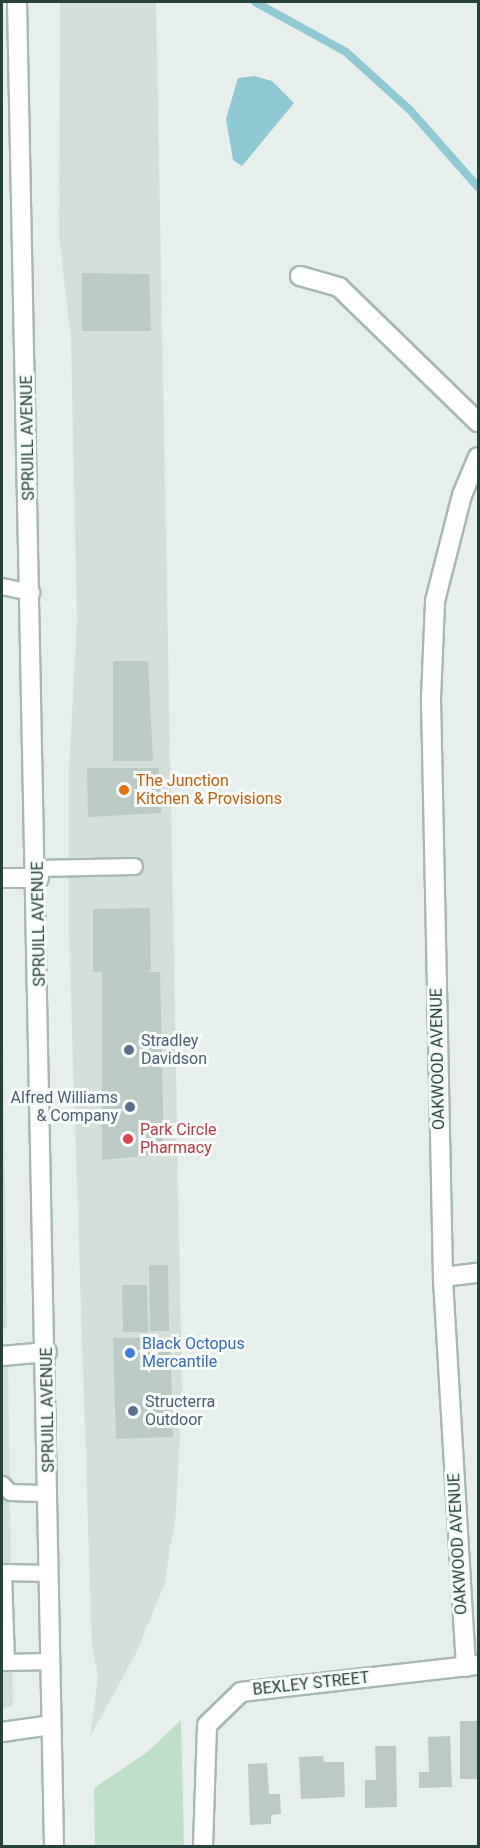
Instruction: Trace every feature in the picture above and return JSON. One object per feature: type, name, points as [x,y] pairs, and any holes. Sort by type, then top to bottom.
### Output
[{"type":"street","name":"SPRUILL AVENUE","points":[[17,2],[38,873],[54,1846]]},
{"type":"street","points":[[300,276],[339,287],[478,422]]},
{"type":"street","name":"OAKWOOD AVENUE","points":[[472,1666],[443,1277],[431,698],[435,601],[462,495],[478,457]]},
{"type":"street","points":[[2,878],[38,873]]},
{"type":"street","points":[[443,1277],[478,1273]]},
{"type":"street","points":[[2,1356],[47,1352]]},
{"type":"street","name":"BEXLEY STREET","points":[[203,1846],[207,1725],[241,1692],[472,1666]]},
{"type":"street","points":[[2,1732],[51,1725]]},
{"type":"lane","points":[[2,586],[31,592]]},
{"type":"lane","points":[[38,873],[134,866]]},
{"type":"lane","points":[[2,1484],[10,1492],[48,1493]]},
{"type":"lane","points":[[49,1573],[2,1572],[4,1662],[51,1661]]},
{"type":"shaded area","points":[[60,2],[156,2],[182,1393],[176,1513],[164,1585],[137,1651],[90,1737],[98,1676],[92,1647],[69,938],[69,769],[77,622],[71,339],[59,236]]},
{"type":"shaded area","points":[[2,971],[7,1328],[2,1329]]},
{"type":"shaded area","points":[[8,1364],[13,1706],[2,1708],[2,1365]]},
{"type":"green space","points":[[181,1720],[184,1846],[95,1846],[94,1788],[146,1753]]},
{"type":"water","points":[[254,76],[272,81],[294,103],[242,166],[233,160],[226,119],[238,78]]},
{"type":"building","points":[[82,273],[149,274],[151,331],[82,331]]},
{"type":"building","points":[[113,661],[148,661],[153,761],[113,761]]},
{"type":"building","name":"The Junction Kitchen & Provisions","points":[[87,768],[159,768],[161,813],[88,817]]},
{"type":"building","points":[[150,908],[151,971],[142,972],[160,972],[164,1154],[102,1160],[102,972],[93,972],[93,909]]},
{"type":"building","points":[[149,1265],[168,1265],[169,1331],[150,1331]]},
{"type":"building","points":[[122,1285],[147,1285],[148,1332],[123,1332]]},
{"type":"building","points":[[113,1338],[170,1338],[173,1437],[116,1439]]},
{"type":"building","points":[[460,1721],[478,1721],[478,1779],[460,1779]]},
{"type":"building","points":[[450,1736],[452,1787],[419,1788],[419,1772],[429,1772],[428,1737]]},
{"type":"building","points":[[375,1746],[396,1746],[397,1807],[365,1808],[365,1780],[376,1780]]},
{"type":"building","points":[[323,1756],[324,1762],[344,1762],[345,1797],[301,1799],[299,1757]]},
{"type":"building","points":[[267,1763],[269,1794],[280,1794],[281,1814],[271,1815],[271,1824],[250,1825],[248,1764]]},
{"type":"waterway","points":[[255,2],[346,52],[410,110],[478,187]]},
{"type":"place","name":"The Junction Kitchen & Provisions","points":[[124,790]]},
{"type":"place","name":"Stradley Davidson","points":[[129,1050]]},
{"type":"place","name":"Alfred Williams & Company","points":[[130,1107]]},
{"type":"place","name":"Park Circle Pharmacy","points":[[128,1139]]},
{"type":"place","name":"Black Octopus Mercantile","points":[[130,1353]]},
{"type":"place","name":"Structerra Outdoor","points":[[133,1411]]}]
